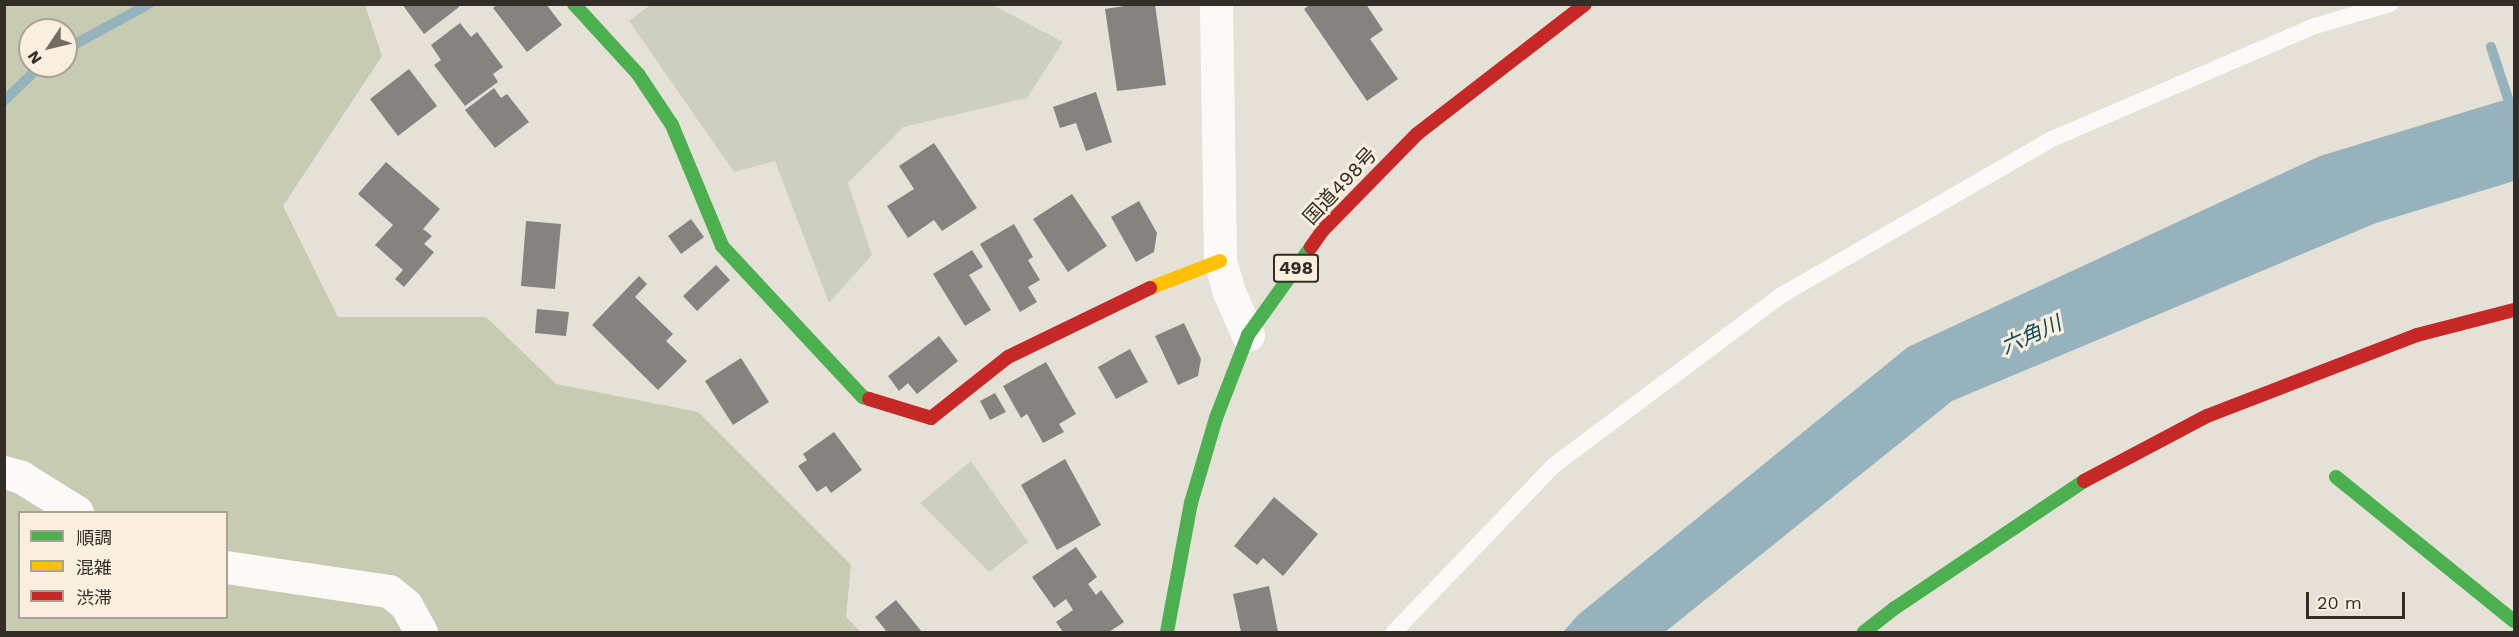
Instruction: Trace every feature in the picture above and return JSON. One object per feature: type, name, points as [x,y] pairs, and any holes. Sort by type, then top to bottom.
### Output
[{"type":"main road","points":[[574,4],[638,74],[672,124],[722,246],[863,398],[931,418],[1008,357],[1164,281],[1220,261]]},
{"type":"main road","name":"国道498号","points":[[1167,633],[1191,503],[1216,418],[1248,335],[1323,230],[1417,134],[1584,4]]},
{"type":"main road","points":[[1864,633],[1895,608],[2099,471],[2207,416],[2417,335],[2514,310]]},
{"type":"main road","points":[[2336,477],[2514,621]]},
{"type":"street","points":[[1216,4],[1220,261],[1229,292],[1248,335]]},
{"type":"street","points":[[4,472],[21,477],[74,511]]},
{"type":"street","points":[[228,567],[389,591],[406,605],[421,633]]},
{"type":"lane","points":[[1394,633],[1553,466],[1780,296],[2052,139],[2315,26],[2390,4]]},
{"type":"green space","points":[[4,5],[365,5],[382,56],[283,206],[338,317],[486,317],[556,384],[698,412],[851,565],[846,617],[861,632],[5,632]]},
{"type":"green space","points":[[650,5],[993,5],[1063,42],[1027,98],[903,127],[848,183],[872,255],[829,303],[775,161],[734,172],[629,21]]},
{"type":"green space","points":[[971,461],[1028,542],[989,572],[920,503]]},
{"type":"water","name":"六角川","points":[[2514,97],[2514,181],[2376,223],[1952,401],[1665,632],[1563,632],[1578,615],[1908,347],[2320,156]]},
{"type":"building","points":[[402,4],[458,4],[459,7],[424,34]]},
{"type":"building","points":[[498,4],[546,4],[562,25],[527,52],[493,8]]},
{"type":"building","points":[[1155,4],[1166,85],[1117,91],[1105,9]]},
{"type":"building","points":[[1311,4],[1366,4],[1383,30],[1370,39],[1398,79],[1367,101],[1304,9]]},
{"type":"building","points":[[460,23],[471,37],[477,32],[503,67],[493,74],[498,82],[465,106],[434,65],[441,60],[431,45]]},
{"type":"building","points":[[409,69],[437,106],[398,136],[370,99]]},
{"type":"building","points":[[494,88],[501,98],[507,94],[529,122],[495,148],[465,110]]},
{"type":"building","points":[[1096,92],[1112,142],[1086,151],[1076,123],[1060,128],[1053,107]]},
{"type":"building","points":[[934,143],[977,208],[942,231],[934,220],[908,238],[887,206],[914,189],[899,166]]},
{"type":"building","points":[[386,162],[440,209],[423,229],[432,236],[424,244],[434,252],[404,287],[395,279],[403,270],[375,245],[393,225],[358,194]]},
{"type":"building","points":[[1072,194],[1107,246],[1068,272],[1033,219]]},
{"type":"building","points":[[1139,201],[1157,233],[1154,252],[1136,262],[1111,217]]},
{"type":"building","points":[[691,219],[704,237],[681,254],[668,236]]},
{"type":"building","points":[[526,221],[561,224],[555,289],[521,286]]},
{"type":"building","points":[[1014,224],[1033,257],[1028,260],[1040,280],[1028,287],[1037,302],[1020,312],[980,244]]},
{"type":"building","points":[[972,250],[983,267],[969,275],[991,310],[965,326],[933,274]]},
{"type":"building","points":[[716,265],[730,280],[697,311],[683,296]]},
{"type":"building","points":[[639,276],[647,284],[635,297],[673,334],[666,341],[687,361],[658,390],[592,325]]},
{"type":"building","points":[[537,309],[569,312],[566,336],[535,333]]},
{"type":"building","points":[[1184,323],[1201,359],[1198,376],[1178,385],[1155,336]]},
{"type":"building","points":[[939,336],[958,361],[917,394],[908,383],[899,391],[888,376]]},
{"type":"building","points":[[1130,349],[1148,382],[1116,399],[1098,367]]},
{"type":"building","points":[[741,358],[769,402],[733,425],[705,381]]},
{"type":"building","points":[[1046,362],[1076,414],[1059,424],[1064,432],[1043,443],[1027,414],[1021,418],[1003,386]]},
{"type":"building","points":[[995,393],[1006,412],[990,420],[980,401]]},
{"type":"building","points":[[834,432],[862,470],[831,493],[826,486],[817,492],[798,466],[807,460],[803,454]]},
{"type":"building","points":[[1065,459],[1101,525],[1057,550],[1021,485]]},
{"type":"building","points":[[1274,497],[1318,534],[1283,576],[1263,558],[1257,565],[1234,546]]},
{"type":"building","points":[[1076,547],[1097,577],[1088,584],[1096,595],[1101,590],[1124,622],[1109,632],[1063,632],[1056,622],[1073,610],[1066,599],[1054,608],[1032,577]]},
{"type":"building","points":[[1269,586],[1278,632],[1241,632],[1233,594]]},
{"type":"building","points":[[896,600],[922,632],[887,632],[875,617]]},
{"type":"waterway","points":[[78,42],[149,4]]},
{"type":"waterway","points":[[2491,47],[2514,117]]},
{"type":"waterway","points":[[4,101],[28,78]]},
{"type":"traffic: fast","points":[[574,4],[638,74],[672,125],[722,246],[863,397],[869,399]]},
{"type":"traffic: fast","points":[[1167,632],[1191,503],[1216,418],[1248,335],[1311,247]]},
{"type":"traffic: fast","points":[[2336,477],[2514,621]]},
{"type":"traffic: fast","points":[[1864,632],[1895,608],[2084,481]]},
{"type":"traffic: slow","points":[[1150,288],[1220,261]]},
{"type":"traffic: jam","points":[[1311,247],[1323,230],[1417,134],[1585,4]]},
{"type":"traffic: jam","points":[[869,399],[931,418],[1008,357],[1150,288]]},
{"type":"traffic: jam","points":[[2084,481],[2207,416],[2417,335],[2514,310]]}]
